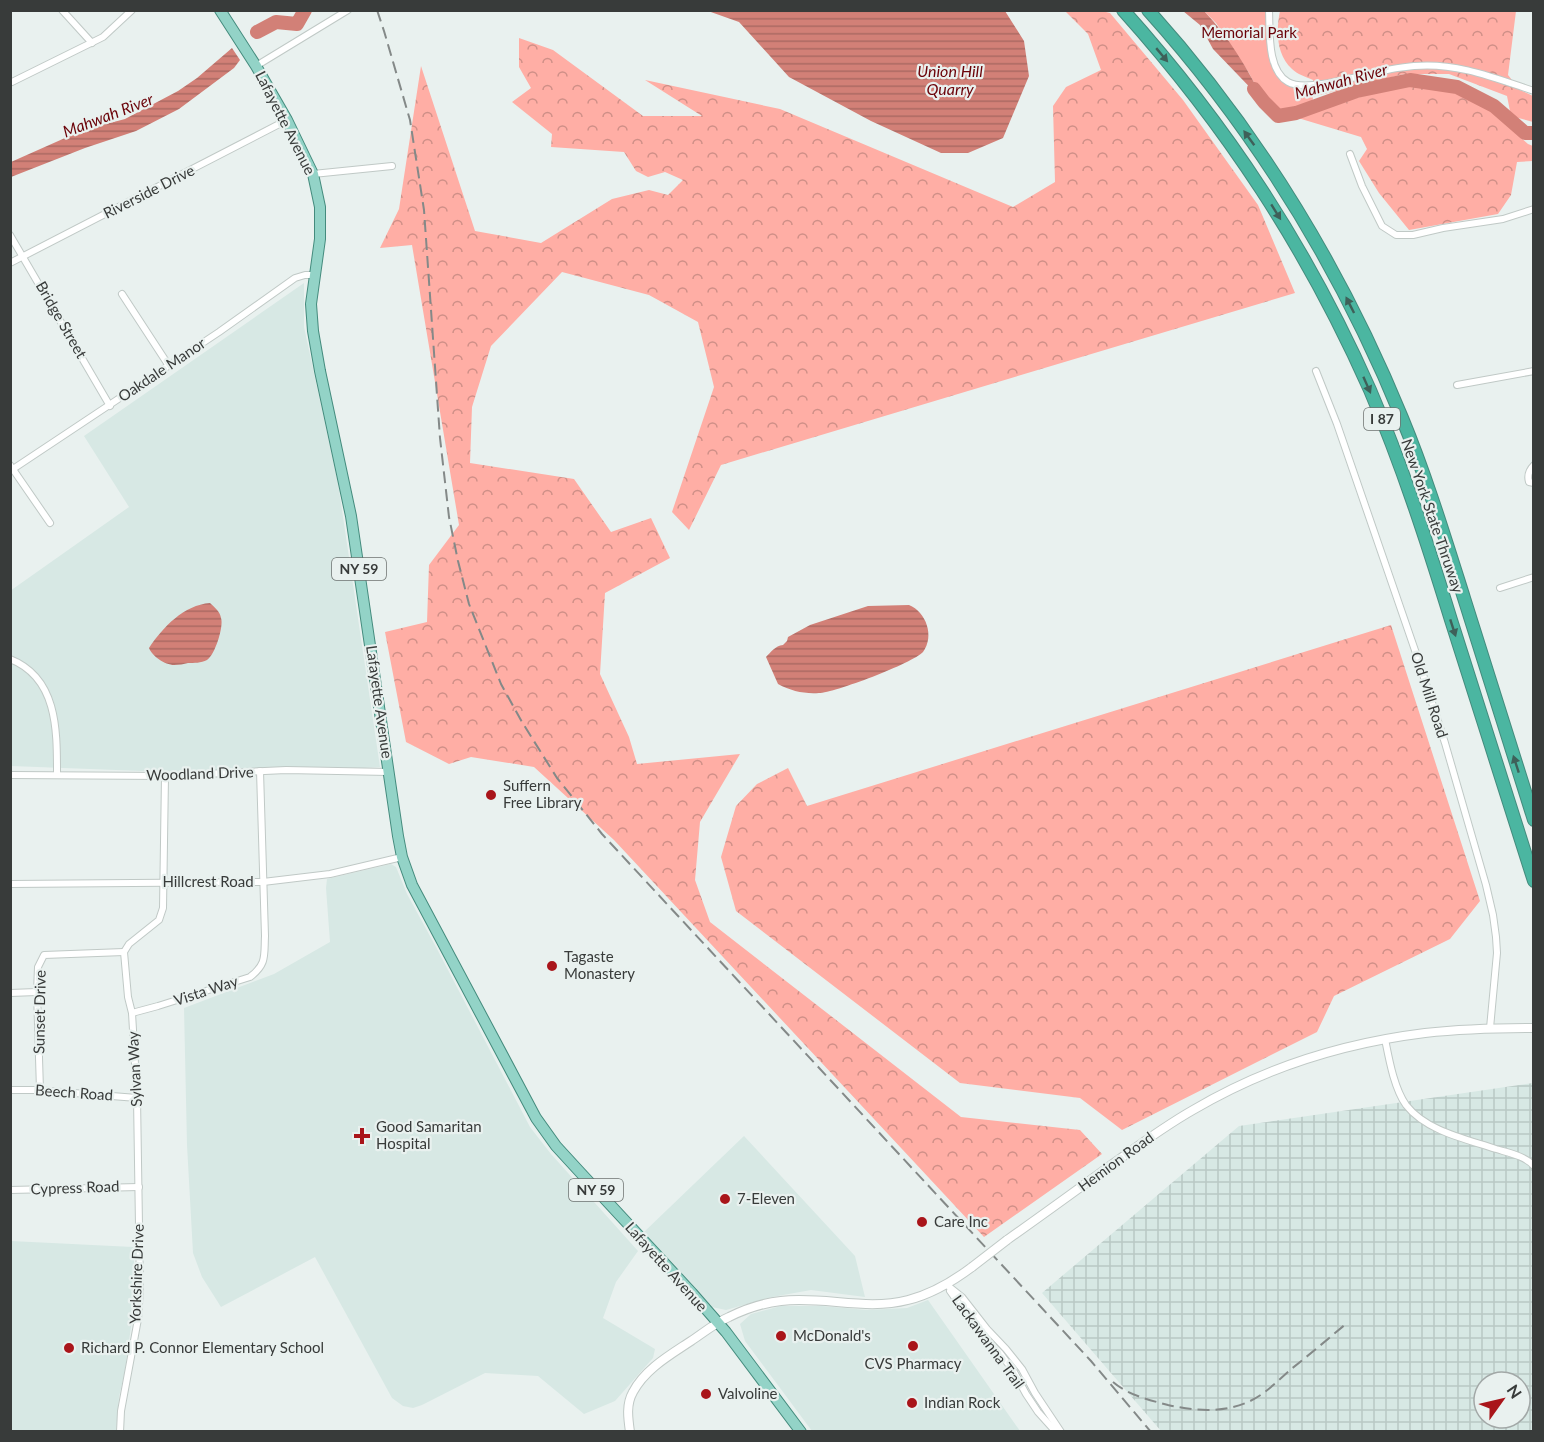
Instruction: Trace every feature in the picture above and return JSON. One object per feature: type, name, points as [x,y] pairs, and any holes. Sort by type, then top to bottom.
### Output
[{"type":"highway","name":"New York State Thruway","points":[[1123,10],[1191,90],[1259,185],[1300,251],[1353,355],[1385,426],[1412,499],[1533,881]]},
{"type":"highway","name":"New York State Thruway","points":[[1148,10],[1211,87],[1275,175],[1316,242],[1371,347],[1402,418],[1430,493],[1533,820]]},
{"type":"main road","name":"Lafayette Avenue","points":[[220,10],[287,120],[313,174],[320,207],[320,239],[311,304],[313,331],[351,516],[402,857],[412,885],[536,1118],[561,1152],[717,1323]]},
{"type":"main road","name":"NY 59","points":[[717,1323],[801,1431]]},
{"type":"street","points":[[62,10],[92,43]]},
{"type":"street","points":[[12,82],[103,37],[132,10]]},
{"type":"street","points":[[256,66],[348,10]]},
{"type":"street","points":[[1269,10],[1272,61],[1278,74],[1288,82],[1299,86],[1314,86],[1387,70],[1438,66],[1470,71],[1533,91]]},
{"type":"street","name":"Riverside Drive","points":[[10,263],[287,120]]},
{"type":"street","points":[[1350,154],[1362,186],[1382,226],[1396,235],[1413,235],[1503,219],[1533,209]]},
{"type":"street","points":[[313,174],[392,166]]},
{"type":"street","name":"Bridge Street","points":[[10,235],[110,406]]},
{"type":"street","name":"Oakdale Manor","points":[[11,468],[110,406],[295,278],[315,275]]},
{"type":"street","points":[[122,294],[169,366]]},
{"type":"street","name":"Old Mill Road","points":[[1316,371],[1345,446],[1422,670],[1486,885],[1497,953],[1490,1028]]},
{"type":"street","points":[[1457,385],[1533,371]]},
{"type":"street","points":[[1533,465],[1527,477],[1529,482],[1533,483]]},
{"type":"street","points":[[11,468],[50,523]]},
{"type":"street","points":[[1500,588],[1533,577]]},
{"type":"street","points":[[10,659],[33,672],[44,687],[56,728],[57,775]]},
{"type":"street","name":"Woodland Drive","points":[[10,775],[165,776],[286,770],[389,772]]},
{"type":"street","name":"Vista Way","points":[[132,1012],[250,977],[261,969],[264,958],[260,771]]},
{"type":"street","points":[[124,952],[159,920],[163,908],[165,776]]},
{"type":"street","name":"Hillcrest Road","points":[[10,884],[263,882],[330,874],[402,857]]},
{"type":"street","name":"Sylvan Way","points":[[124,952],[128,997],[132,1012],[139,1186]]},
{"type":"street","name":"Sunset Drive","points":[[40,1090],[37,992],[38,967],[44,955],[124,952]]},
{"type":"street","points":[[10,993],[37,992]]},
{"type":"street","name":"Hemion Road","points":[[630,1431],[627,1416],[629,1405],[632,1393],[642,1379],[658,1364],[717,1323],[748,1309],[780,1301],[889,1303],[929,1294],[947,1285],[1162,1129],[1195,1108],[1269,1072],[1348,1047],[1385,1039],[1490,1028],[1533,1028]]},
{"type":"street","points":[[1385,1039],[1391,1067],[1405,1104],[1419,1118],[1433,1127],[1516,1155],[1529,1161],[1533,1166]]},
{"type":"street","name":"Beech Road","points":[[10,1090],[40,1090],[137,1098]]},
{"type":"street","name":"Cypress Road","points":[[10,1190],[139,1186]]},
{"type":"street","name":"Yorkshire Drive","points":[[120,1431],[121,1411],[138,1319],[139,1186]]},
{"type":"street","name":"Lackawanna Trail","points":[[947,1285],[980,1333],[1014,1372],[1038,1412],[1058,1431]]},
{"type":"shaded area","points":[[304,283],[304,327],[338,483],[380,767],[247,775],[11,766],[10,591],[129,507],[84,436]]},
{"type":"shaded area","name":"Good Samaritan Hospital","points":[[391,864],[396,867],[407,894],[530,1127],[551,1154],[638,1251],[616,1282],[603,1318],[655,1349],[653,1358],[615,1401],[584,1414],[538,1376],[485,1373],[422,1405],[413,1408],[403,1406],[392,1398],[315,1257],[221,1307],[202,1277],[193,1253],[187,1145],[184,1008],[274,974],[330,942],[327,879]]},
{"type":"shaded area","points":[[1533,1083],[1533,1431],[1161,1431],[1042,1293],[1239,1126]]},
{"type":"shaded area","points":[[744,1136],[855,1256],[865,1297],[811,1290],[772,1297],[726,1310],[707,1306],[644,1232]]},
{"type":"shaded area","name":"Richard P. Connor Elementary School","points":[[11,1241],[133,1247],[136,1291],[119,1397],[116,1431],[11,1431]]},
{"type":"shaded area","name":"Indian Rock","points":[[928,1300],[1020,1431],[812,1431],[745,1341],[740,1324],[751,1314],[781,1306],[822,1306],[867,1310],[907,1308]]},
{"type":"green space","points":[[1064,10],[1110,13],[1183,100],[1258,205],[1295,293],[721,465],[689,530],[672,512],[714,387],[698,322],[649,295],[562,272],[491,346],[472,407],[470,463],[574,479],[611,532],[651,518],[670,558],[605,593],[600,674],[629,737],[637,764],[740,754],[700,822],[695,880],[710,922],[961,1117],[1080,1130],[1102,1154],[984,1237],[614,840],[534,767],[471,757],[449,764],[406,742],[385,632],[427,622],[429,565],[459,525],[412,245],[380,248],[399,209],[421,66],[475,231],[541,243],[612,199],[649,190],[668,195],[683,180],[665,172],[648,177],[636,171],[624,152],[551,147],[552,134],[512,102],[531,88],[519,67],[519,38],[553,50],[643,116],[702,116],[645,80],[780,109],[1013,207],[1055,182],[1053,106],[1066,87],[1101,70],[1088,34]]},
{"type":"green space","name":"Memorial Park","points":[[1204,11],[1269,11],[1273,61],[1288,82],[1314,86],[1312,108],[1278,116],[1264,102],[1249,73],[1216,23]]},
{"type":"green space","points":[[1280,11],[1516,11],[1508,75],[1520,90],[1533,96],[1533,122],[1511,116],[1507,96],[1449,74],[1404,74],[1312,97],[1313,80],[1292,69],[1280,50],[1278,26]]},
{"type":"green space","points":[[1397,87],[1453,91],[1490,110],[1533,146],[1533,161],[1517,162],[1511,195],[1498,214],[1409,230],[1379,193],[1359,161],[1367,149],[1361,137],[1298,118],[1323,107]]},
{"type":"green space","points":[[1391,625],[1480,901],[1450,939],[1334,996],[1317,1032],[1122,1130],[1080,1098],[960,1083],[736,911],[721,857],[736,806],[757,784],[788,768],[807,806]]},
{"type":"water","name":"Union Hill Quarry","points":[[708,11],[1005,11],[1024,41],[1029,76],[1003,138],[968,153],[941,153],[871,121],[789,77],[739,22]]},
{"type":"water","points":[[1183,11],[1204,11],[1213,21],[1237,54],[1264,102],[1213,49],[1200,25]]},
{"type":"water","points":[[232,48],[240,60],[234,68],[179,109],[136,131],[11,177],[11,162],[83,130],[125,119],[178,91]]},
{"type":"water","points":[[210,603],[217,609],[222,622],[216,647],[207,660],[170,665],[153,654],[149,648],[175,618],[191,608]]},
{"type":"water","points":[[909,605],[920,613],[928,632],[927,646],[916,657],[873,677],[827,692],[803,692],[778,684],[766,657],[775,648],[783,645],[788,637],[810,625],[868,606]]},
{"type":"waterway","name":"Mahwah River","points":[[257,32],[276,22],[297,24],[305,10]]},
{"type":"waterway","name":"Mahwah River","points":[[1254,89],[1278,116],[1296,113],[1357,91],[1410,80],[1457,87],[1494,106],[1525,133],[1534,133]]},
{"type":"railway","points":[[377,10],[410,120],[424,210],[440,438],[449,517],[469,604],[501,684],[557,778],[602,834],[1091,1361],[1151,1432]]},
{"type":"railway","points":[[1113,1382],[1132,1394],[1168,1405],[1204,1410],[1240,1405],[1262,1394],[1347,1323]]},
{"type":"place","name":"Suffern Free Library","points":[[491,795]]},
{"type":"place","name":"Tagaste Monastery","points":[[552,966]]},
{"type":"place","name":"Good Samaritan Hospital","points":[[362,1136]]},
{"type":"place","name":"7-Eleven","points":[[725,1199]]},
{"type":"place","name":"Care Inc","points":[[922,1222]]},
{"type":"place","name":"McDonald's","points":[[781,1336]]},
{"type":"place","name":"CVS Pharmacy","points":[[913,1346]]},
{"type":"place","name":"Richard P. Connor Elementary School","points":[[69,1348]]},
{"type":"place","name":"Valvoline","points":[[706,1394]]},
{"type":"place","name":"Indian Rock","points":[[912,1403]]}]
